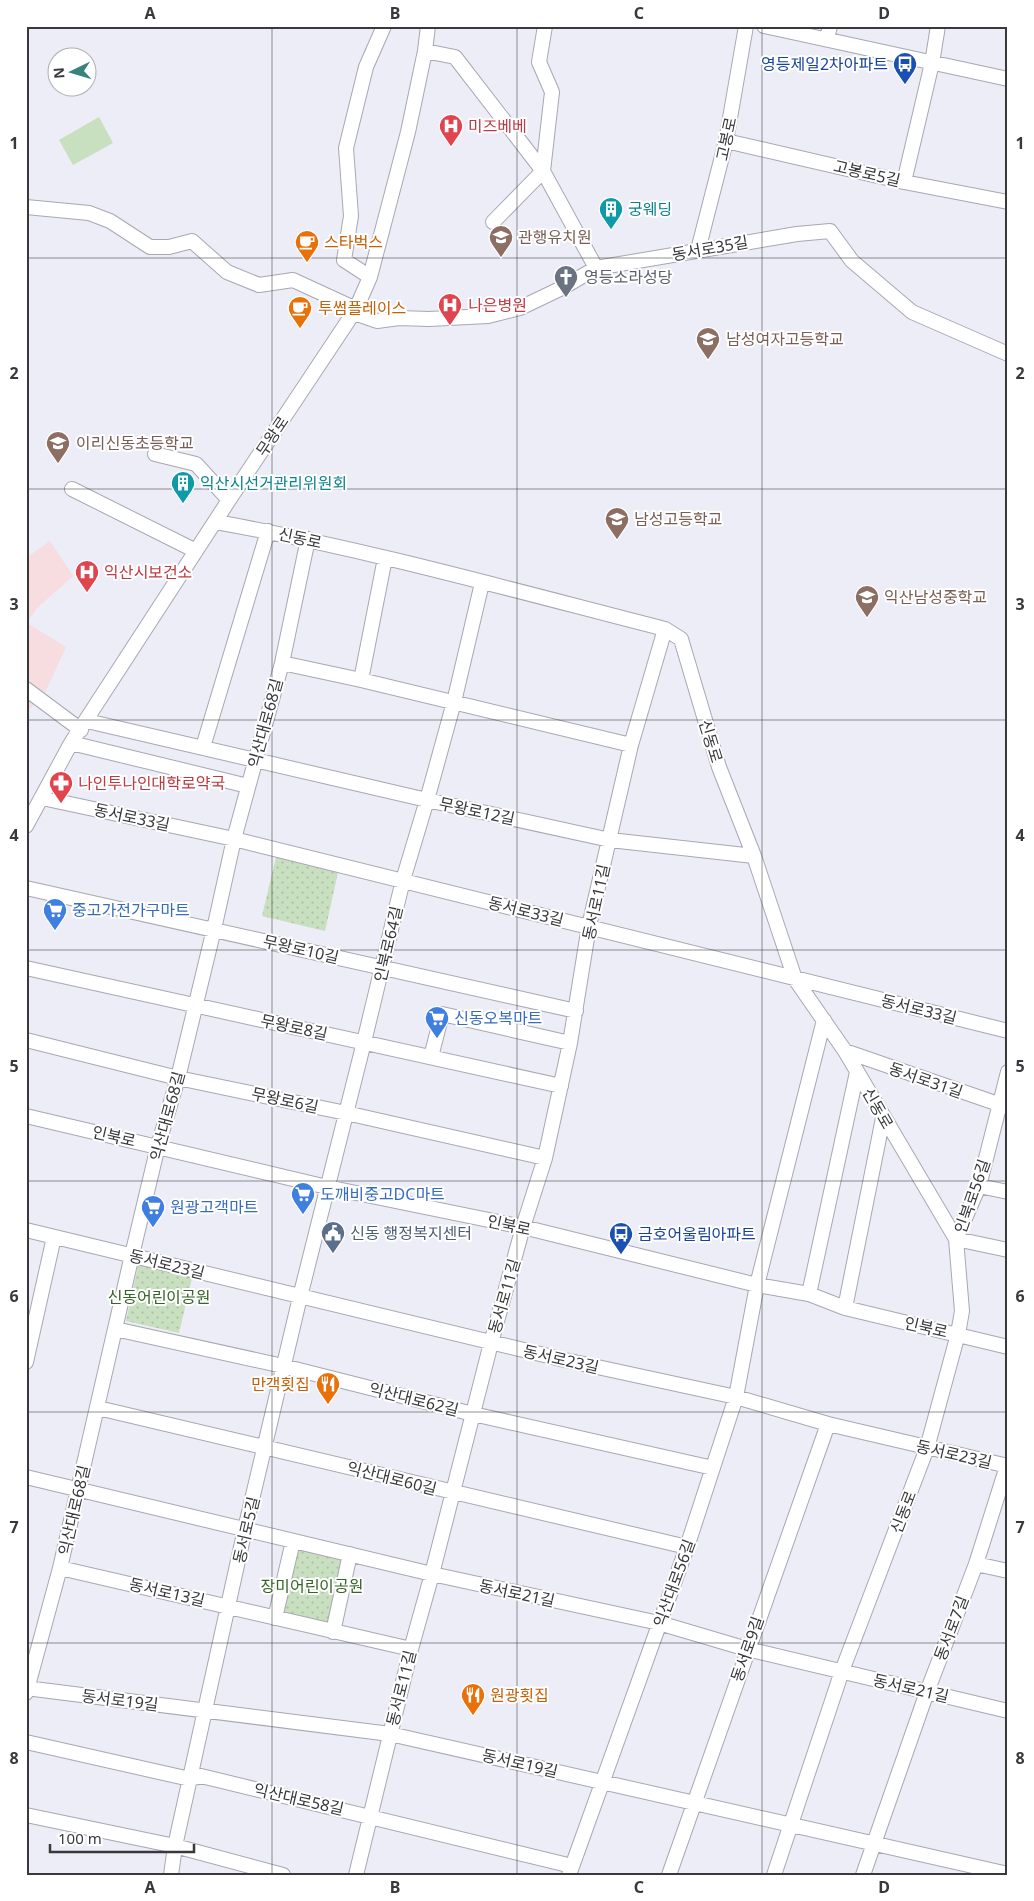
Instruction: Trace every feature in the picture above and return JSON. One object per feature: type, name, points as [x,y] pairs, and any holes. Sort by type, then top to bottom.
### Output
[{"type":"street","points":[[370,277],[344,260],[351,216],[346,148],[366,67],[384,26]]},
{"type":"street","name":"무왕로","points":[[26,826],[71,743],[355,311],[370,277],[408,132],[426,47],[428,26]]},
{"type":"street","points":[[440,26],[426,47],[455,57],[543,171],[596,268]]},
{"type":"street","points":[[493,222],[543,171],[552,92],[538,62],[545,26]]},
{"type":"street","name":"고봉로","points":[[698,250],[726,141],[746,26]]},
{"type":"street","points":[[764,26],[829,33],[932,63],[1008,79]]},
{"type":"street","points":[[904,182],[932,63],[938,26]]},
{"type":"street","name":"고봉로5길","points":[[726,141],[904,182],[1008,202]]},
{"type":"street","name":"동서로35길","points":[[26,207],[90,213],[110,221],[150,247],[169,247],[192,241],[227,272],[259,285],[293,280],[377,321],[399,318],[429,319],[488,316],[520,308],[562,288],[596,268],[797,234],[830,231],[852,260],[912,312],[1008,354]]},
{"type":"street","points":[[155,454],[196,464],[229,500]]},
{"type":"street","points":[[72,489],[196,551]]},
{"type":"street","name":"신동로","points":[[216,522],[308,539],[384,558],[665,629],[681,639],[719,767],[754,856],[795,978],[845,1051],[956,1240],[962,1311],[958,1334],[927,1448],[842,1671],[774,1875]]},
{"type":"street","points":[[203,747],[268,531]]},
{"type":"street","name":"익산대로68길","points":[[27,1690],[79,1490],[132,1255],[158,1146],[178,1078],[234,839],[282,663],[308,539]]},
{"type":"street","points":[[361,680],[384,558]]},
{"type":"street","name":"인북로64길","points":[[327,1187],[403,880],[428,800],[454,702],[482,583]]},
{"type":"street","name":"동서로11길","points":[[356,1875],[411,1649],[491,1343],[523,1227],[545,1158],[570,1043],[589,926],[631,745],[665,629]]},
{"type":"street","points":[[282,663],[361,680],[631,745]]},
{"type":"street","points":[[26,689],[84,725]]},
{"type":"street","name":"무왕로12길","points":[[84,725],[203,747],[428,800],[610,840],[754,856]]},
{"type":"street","points":[[71,743],[248,786]]},
{"type":"street","name":"동서로33길","points":[[42,798],[234,839],[1008,1031]]},
{"type":"street","name":"무왕로10길","points":[[26,888],[576,1011]]},
{"type":"street","name":"무왕로8길","points":[[26,968],[561,1086]]},
{"type":"street","points":[[431,1057],[442,1014],[570,1043]]},
{"type":"street","points":[[757,1285],[824,1020]]},
{"type":"street","name":"무왕로6길","points":[[26,1040],[178,1078],[346,1112],[545,1158]]},
{"type":"street","name":"동서로31길","points":[[845,1051],[1003,1106]]},
{"type":"street","points":[[809,1294],[857,1072]]},
{"type":"street","name":"인북로56길","points":[[1008,1072],[1003,1106],[979,1186],[956,1240],[1008,1250]]},
{"type":"street","name":"인북로","points":[[26,1116],[327,1187],[523,1227],[757,1285],[809,1294],[845,1308],[1008,1347]]},
{"type":"street","points":[[845,1308],[883,1118]]},
{"type":"street","points":[[979,1186],[1008,1192]]},
{"type":"street","name":"동서로5길","points":[[171,1875],[175,1846],[245,1529],[327,1187]]},
{"type":"street","name":"동서로23길","points":[[26,1230],[491,1343],[736,1397],[828,1424],[1007,1466]]},
{"type":"street","points":[[26,1362],[54,1237]]},
{"type":"street","name":"익산대로56길","points":[[570,1870],[687,1547],[736,1397],[757,1285]]},
{"type":"street","name":"익산대로62길","points":[[115,1329],[283,1366],[473,1414],[713,1468]]},
{"type":"street","name":"익산대로60길","points":[[98,1408],[687,1547]]},
{"type":"street","name":"동서로9길","points":[[669,1875],[747,1649],[828,1424]]},
{"type":"street","name":"동서로7길","points":[[863,1875],[927,1692],[976,1564],[1007,1466]]},
{"type":"street","name":"동서로21길","points":[[26,1477],[293,1542],[659,1623],[747,1649],[1008,1711]]},
{"type":"street","points":[[275,1618],[293,1542]]},
{"type":"street","points":[[332,1632],[350,1554]]},
{"type":"street","points":[[976,1564],[1008,1571]]},
{"type":"street","name":"동서로13길","points":[[60,1568],[411,1649]]},
{"type":"street","name":"동서로19길","points":[[27,1690],[390,1734],[1008,1874]]},
{"type":"street","name":"익산대로58길","points":[[26,1742],[190,1779],[201,1776],[370,1816],[570,1870]]},
{"type":"street","points":[[26,1815],[175,1846],[283,1875]]},
{"type":"shaded area","points":[[50,541],[73,576],[37,608],[27,623],[66,647],[42,699],[26,711],[26,558]]},
{"type":"green space","points":[[99,117],[113,143],[73,165],[59,140]]},
{"type":"green space","points":[[277,853],[339,868],[325,931],[262,916]]},
{"type":"green space","name":"신동어린이공원","points":[[139,1262],[193,1274],[179,1333],[126,1321]]},
{"type":"green space","name":"장미어린이공원","points":[[295,1545],[346,1557],[330,1627],[278,1615]]},
{"type":"place","name":"영등제일2차아파트","points":[[905,85]]},
{"type":"place","name":"미즈베베","points":[[451,147]]},
{"type":"place","name":"궁웨딩","points":[[611,230]]},
{"type":"place","name":"관행유치원","points":[[501,258]]},
{"type":"place","name":"스타벅스","points":[[307,263]]},
{"type":"place","name":"영등소라성당","points":[[566,298]]},
{"type":"place","name":"나은병원","points":[[450,326]]},
{"type":"place","name":"투썸플레이스","points":[[300,329]]},
{"type":"place","name":"남성여자고등학교","points":[[708,360]]},
{"type":"place","name":"이리신동초등학교","points":[[58,464]]},
{"type":"place","name":"익산시선거관리위원회","points":[[183,504]]},
{"type":"place","name":"남성고등학교","points":[[617,540]]},
{"type":"place","name":"익산시보건소","points":[[87,593]]},
{"type":"place","name":"익산남성중학교","points":[[867,618]]},
{"type":"place","name":"나인투나인대학로약국","points":[[61,804]]},
{"type":"place","name":"중고가전가구마트","points":[[55,931]]},
{"type":"place","name":"신동오복마트","points":[[437,1039]]},
{"type":"place","name":"도깨비중고DC마트","points":[[303,1215]]},
{"type":"place","name":"원광고객마트","points":[[153,1228]]},
{"type":"place","name":"신동 행정복지센터","points":[[333,1254]]},
{"type":"place","name":"금호어울림아파트","points":[[621,1255]]},
{"type":"place","name":"만객횟집","points":[[328,1405]]},
{"type":"place","name":"원광횟집","points":[[473,1716]]}]
